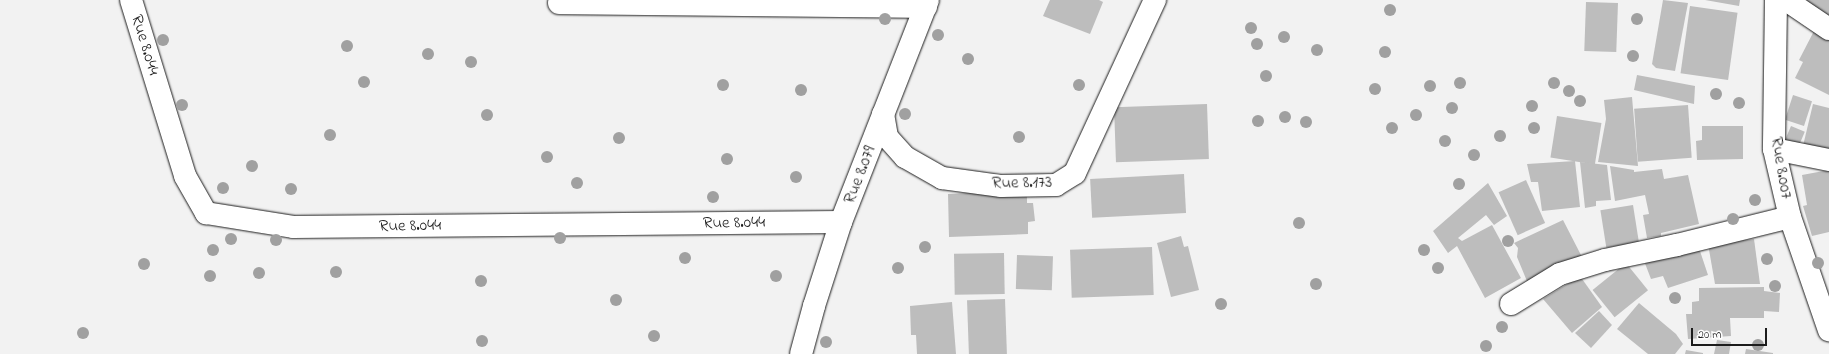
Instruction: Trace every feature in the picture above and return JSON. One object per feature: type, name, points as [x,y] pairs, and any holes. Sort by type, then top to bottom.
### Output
[{"type":"street","name":"Rue 8.044","points":[[131,0],[186,176],[206,213],[293,227],[842,222]]},
{"type":"street","name":"Rue 8.173","points":[[883,114],[887,137],[891,142],[905,157],[942,178],[1001,186],[1056,185],[1075,173],[1155,0]]},
{"type":"street","name":"Rue 8.007","points":[[1776,0],[1774,149],[1790,217],[1829,330]]},
{"type":"street","points":[[1786,0],[1829,29]]},
{"type":"street","points":[[559,3],[927,3]]},
{"type":"street","name":"Rue 8.079","points":[[801,354],[814,306],[842,222],[927,3]]},
{"type":"street","points":[[1774,149],[1829,160]]},
{"type":"street","points":[[1511,304],[1560,274],[1568,271],[1605,260],[1678,245],[1790,217]]},
{"type":"building","points":[[1050,0],[1099,0],[1103,2],[1090,34],[1043,16]]},
{"type":"building","points":[[1663,0],[1688,3],[1675,71],[1656,68],[1652,64]]},
{"type":"building","points":[[1705,0],[1740,0],[1739,6]]},
{"type":"building","points":[[1807,0],[1829,0],[1829,19],[1804,6]]},
{"type":"building","points":[[1586,2],[1618,3],[1616,52],[1584,51]]},
{"type":"building","points":[[1690,6],[1738,13],[1728,80],[1681,73]]},
{"type":"building","points":[[1814,31],[1829,38],[1829,95],[1795,78],[1803,62],[1799,60]]},
{"type":"building","points":[[1637,75],[1695,86],[1694,104],[1634,90]]},
{"type":"building","points":[[1793,95],[1812,101],[1804,126],[1785,120]]},
{"type":"building","points":[[1632,97],[1638,166],[1598,162],[1606,119],[1604,100]]},
{"type":"building","points":[[1207,104],[1209,159],[1116,162],[1114,107]]},
{"type":"building","points":[[1813,104],[1829,108],[1829,150],[1802,150]]},
{"type":"building","points":[[1688,105],[1692,158],[1638,162],[1634,109]]},
{"type":"building","points":[[1557,116],[1601,123],[1595,165],[1550,157]]},
{"type":"building","points":[[1702,126],[1743,126],[1743,159],[1697,160],[1696,141],[1702,140]]},
{"type":"building","points":[[1791,126],[1805,132],[1799,147],[1785,141]]},
{"type":"building","points":[[1575,161],[1580,207],[1542,211],[1538,182],[1531,182],[1527,164]]},
{"type":"building","points":[[1580,162],[1607,165],[1611,200],[1596,201],[1596,206],[1585,208]]},
{"type":"building","points":[[1610,166],[1634,170],[1634,172],[1662,169],[1664,179],[1688,175],[1699,224],[1661,233],[1661,236],[1647,238],[1643,215],[1649,214],[1645,195],[1615,201]]},
{"type":"building","points":[[1829,170],[1829,232],[1812,236],[1803,206],[1807,205],[1802,175]]},
{"type":"building","points":[[1184,174],[1186,213],[1092,218],[1090,179]]},
{"type":"building","points":[[1526,180],[1545,223],[1518,235],[1499,192]]},
{"type":"building","points":[[1488,183],[1507,216],[1494,225],[1486,215],[1458,238],[1462,241],[1492,225],[1521,278],[1485,298],[1457,246],[1448,253],[1433,231]]},
{"type":"building","points":[[1027,190],[1027,203],[1033,203],[1035,221],[1028,222],[1028,234],[949,237],[948,194]]},
{"type":"building","points":[[1633,205],[1639,243],[1606,248],[1600,210]]},
{"type":"building","points":[[1563,220],[1582,257],[1529,286],[1517,257],[1518,248],[1514,243]]},
{"type":"building","points":[[1181,236],[1184,247],[1188,246],[1199,290],[1171,297],[1157,243]]},
{"type":"building","points":[[1696,239],[1708,275],[1668,288],[1663,276],[1651,279],[1641,253]]},
{"type":"building","points":[[1754,239],[1760,284],[1715,284],[1708,244]]},
{"type":"building","points":[[1152,247],[1154,295],[1072,298],[1070,250]]},
{"type":"building","points":[[1004,253],[1005,294],[955,295],[954,254]]},
{"type":"building","points":[[1017,255],[1053,256],[1052,290],[1016,289]]},
{"type":"building","points":[[1626,263],[1648,290],[1615,317],[1593,290]]},
{"type":"building","points":[[1580,276],[1602,307],[1572,333],[1543,299]]},
{"type":"building","points":[[1764,287],[1764,291],[1780,293],[1779,312],[1764,311],[1764,318],[1730,318],[1731,336],[1688,339],[1686,314],[1692,314],[1692,302],[1699,301],[1699,288]]},
{"type":"building","points":[[1005,299],[1007,354],[969,354],[967,300]]},
{"type":"building","points":[[952,302],[956,354],[917,354],[916,335],[911,335],[910,306]]},
{"type":"building","points":[[1639,303],[1676,334],[1683,344],[1675,354],[1648,354],[1617,329]]},
{"type":"building","points":[[1599,311],[1612,325],[1591,348],[1575,333]]},
{"type":"building","points":[[1717,340],[1731,342],[1729,354],[1714,354]]},
{"type":"building","points":[[1746,349],[1773,353],[1773,354],[1745,354]]},
{"type":"building","points":[[1686,350],[1703,353],[1703,354],[1685,354]]}]
